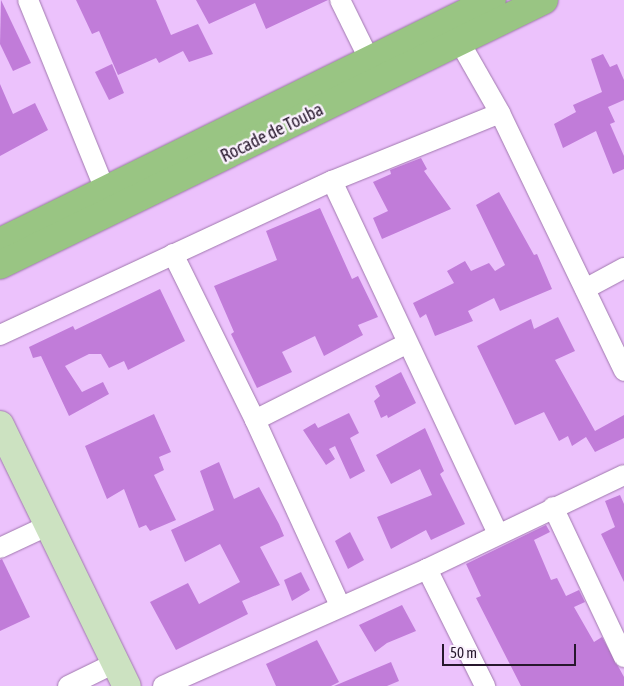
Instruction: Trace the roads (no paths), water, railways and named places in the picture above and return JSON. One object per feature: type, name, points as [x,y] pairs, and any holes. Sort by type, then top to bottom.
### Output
[{"type":"main road","name":"Rocade de Touba","points":[[0,265],[110,200],[369,59],[500,5],[544,0]]},
{"type":"main road","name":"Rocade de Touba","points":[[0,242],[110,200],[459,41],[500,5]]},
{"type":"street","points":[[28,0],[110,200]]},
{"type":"street","points":[[340,0],[369,59]]},
{"type":"street","points":[[459,41],[500,113],[624,371]]},
{"type":"street","points":[[0,335],[332,181],[500,113]]},
{"type":"street","points":[[332,181],[498,534]]},
{"type":"street","points":[[173,254],[255,420],[340,606]]},
{"type":"street","points":[[585,289],[624,268]]},
{"type":"street","points":[[255,420],[408,344]]},
{"type":"street","points":[[0,425],[121,674],[68,686]]},
{"type":"street","points":[[163,686],[427,569],[553,507],[624,476]]},
{"type":"street","points":[[553,507],[624,657]]},
{"type":"street","points":[[0,548],[48,525]]},
{"type":"street","points":[[427,569],[485,686]]}]
